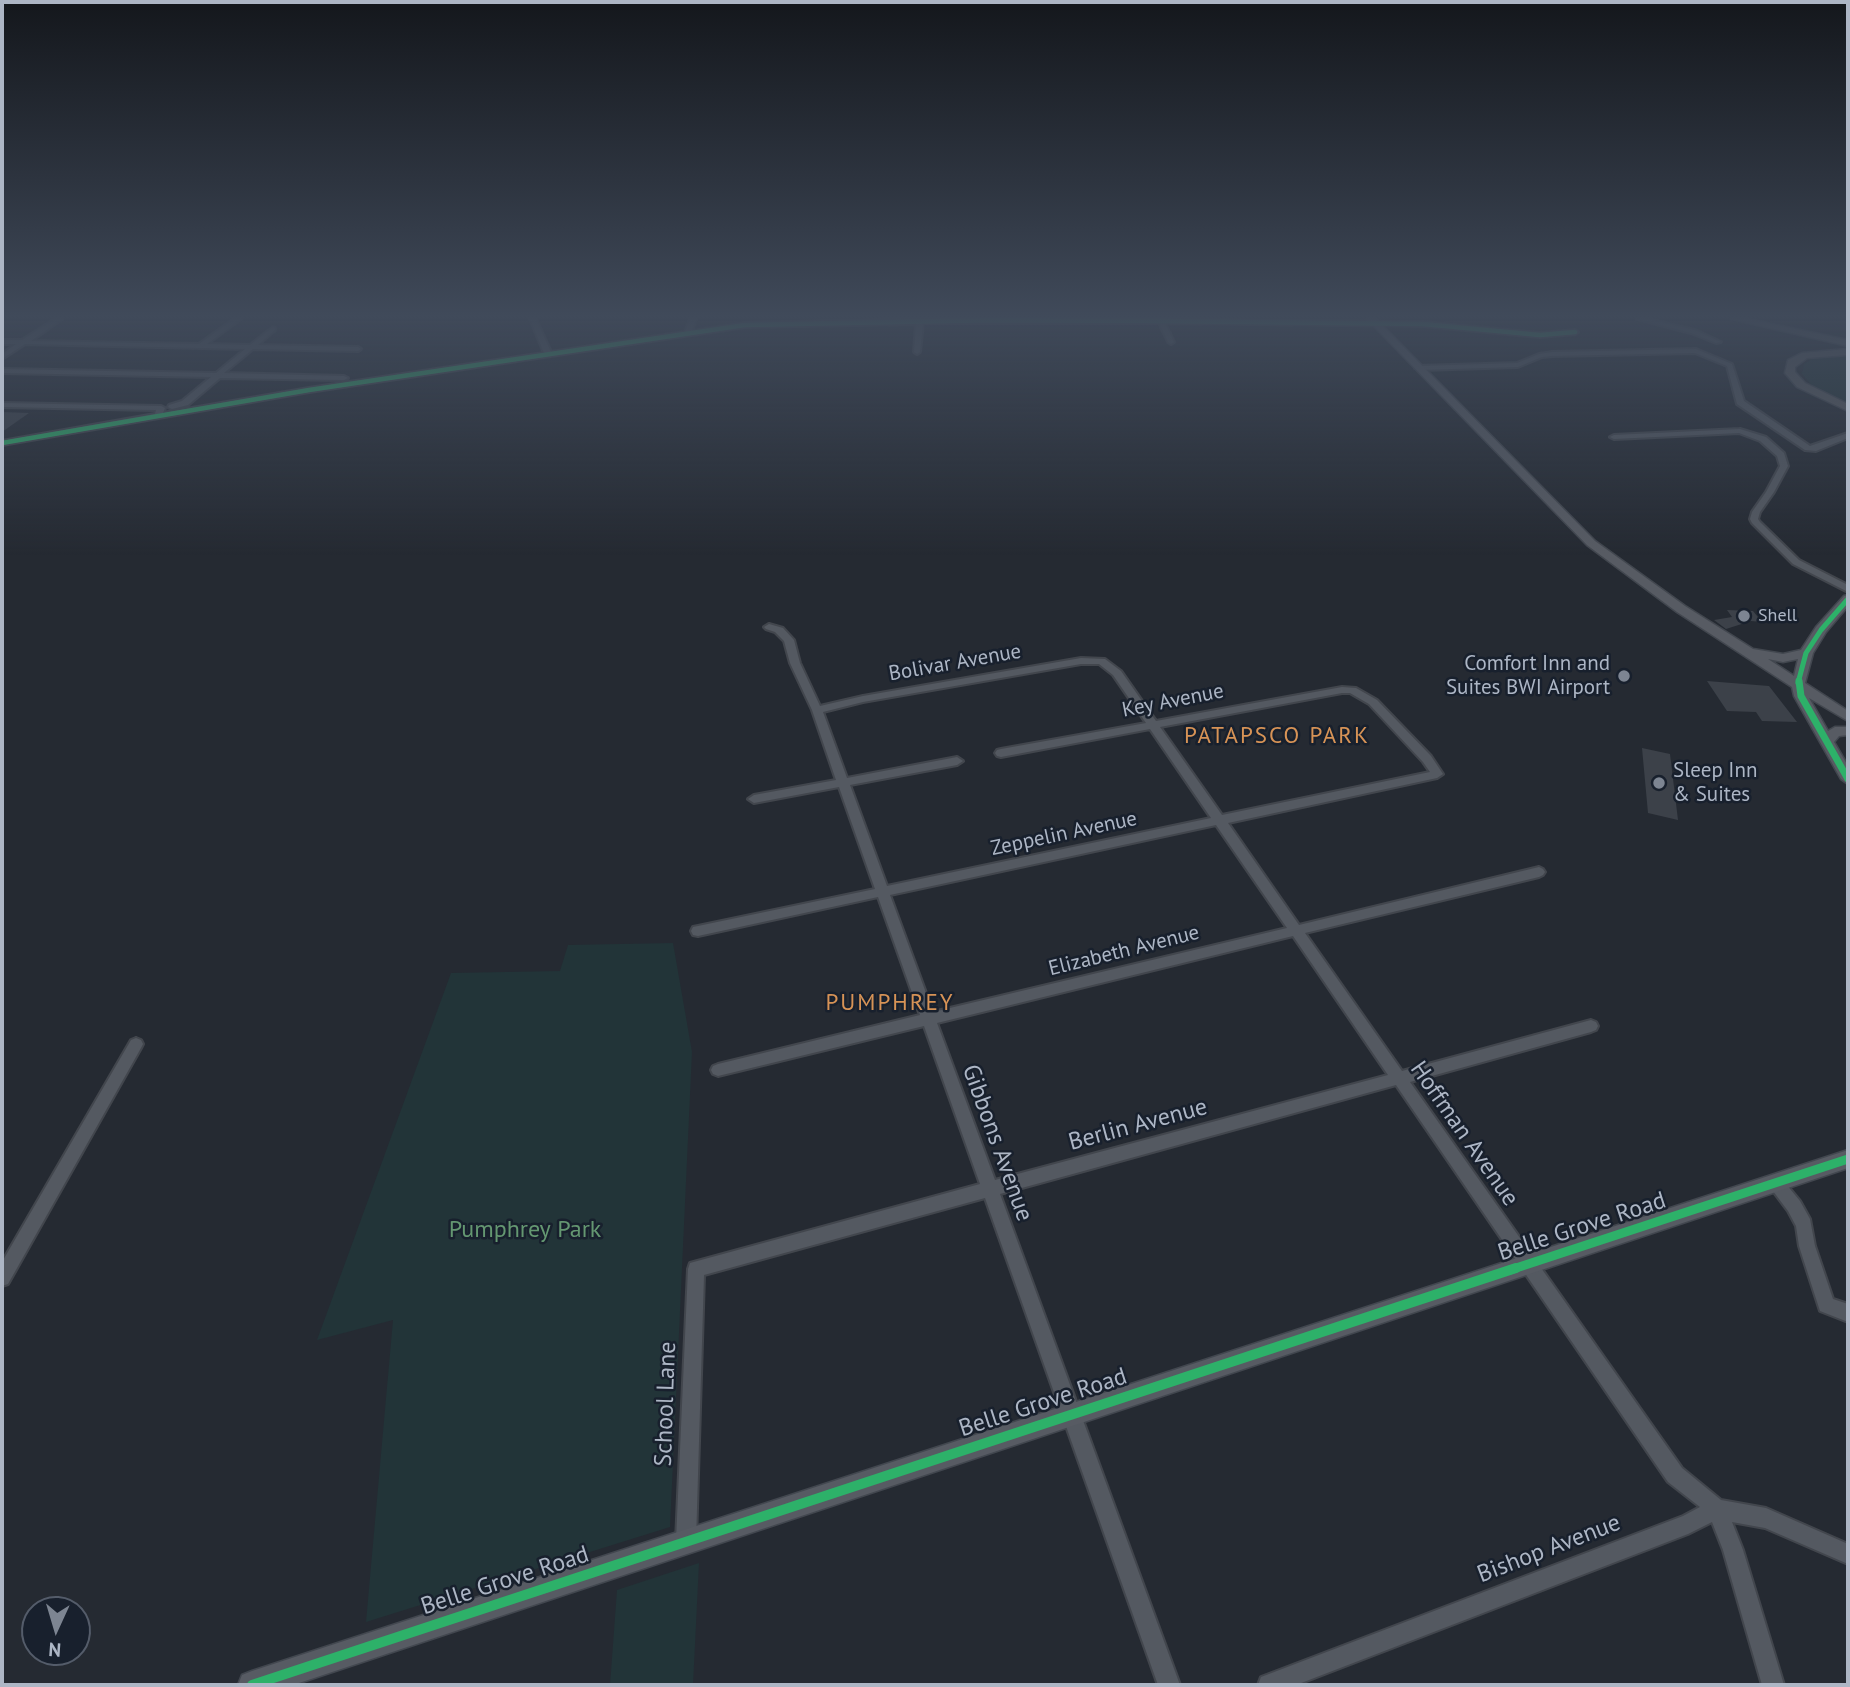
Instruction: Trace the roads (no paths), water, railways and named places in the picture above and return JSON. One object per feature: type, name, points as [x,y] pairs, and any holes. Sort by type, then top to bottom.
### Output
[{"type":"highway","points":[[1827,398],[1848,408]]},
{"type":"main road","points":[[1448,398],[1591,543],[1619,566],[1848,717]]},
{"type":"main road","points":[[1848,599],[1806,653],[1798,685],[1801,696],[1848,779]]},
{"type":"main road","points":[[1740,648],[1772,657],[1806,653]]},
{"type":"main road","points":[[1827,741],[1835,732],[1848,731]]},
{"type":"main road","name":"Belle Grove Road","points":[[252,1685],[1848,1159]]},
{"type":"street","points":[[2,405],[159,412],[185,403],[192,398]]},
{"type":"street","points":[[2,443],[159,412],[255,398]]},
{"type":"street","points":[[1739,398],[1745,407],[1808,448],[1813,449],[1848,435]]},
{"type":"street","points":[[1614,437],[1729,431],[1746,432],[1763,439],[1781,455],[1784,466],[1756,512],[1756,523],[1796,562],[1848,589]]},
{"type":"street","name":"Gibbons Avenue","points":[[769,627],[779,630],[789,640],[795,663],[817,710],[1169,1685]]},
{"type":"street","name":"Bolivar Avenue","points":[[817,710],[877,696],[1081,662],[1101,662]]},
{"type":"street","name":"Hoffman Avenue","points":[[1101,662],[1117,673],[1675,1475],[1717,1509],[1733,1550],[1773,1685]]},
{"type":"street","name":"Key Avenue","points":[[1001,753],[1329,691],[1352,690],[1373,702],[1427,759],[1437,774]]},
{"type":"street","points":[[754,799],[957,761]]},
{"type":"street","name":"Zeppelin Avenue","points":[[698,931],[1437,774]]},
{"type":"street","name":"Elizabeth Avenue","points":[[718,1070],[1539,872]]},
{"type":"street","name":"Berlin Avenue","points":[[696,1269],[1591,1026]]},
{"type":"street","points":[[2,1278],[135,1044]]},
{"type":"street","points":[[1775,1183],[1794,1206],[1804,1226],[1807,1246],[1826,1305],[1848,1313]]},
{"type":"street","name":"School Lane","points":[[686,1541],[696,1269]]},
{"type":"street","points":[[1717,1509],[1766,1518],[1848,1554]]},
{"type":"street","name":"Bishop Avenue","points":[[1269,1685],[1688,1524],[1717,1509]]},
{"type":"place","name":"Shell","points":[[1744,616]]},
{"type":"place","name":"Comfort Inn and Suites BWI Airport","points":[[1624,676]]},
{"type":"place","name":"Sleep Inn & Suites","points":[[1659,783]]},
{"type":"district","name":"PATAPSCO PARK","points":[[1277,736]]},
{"type":"district","name":"PUMPHREY","points":[[890,1003]]},
{"type":"park label","name":"Pumphrey Park","points":[[525,1230]]}]
